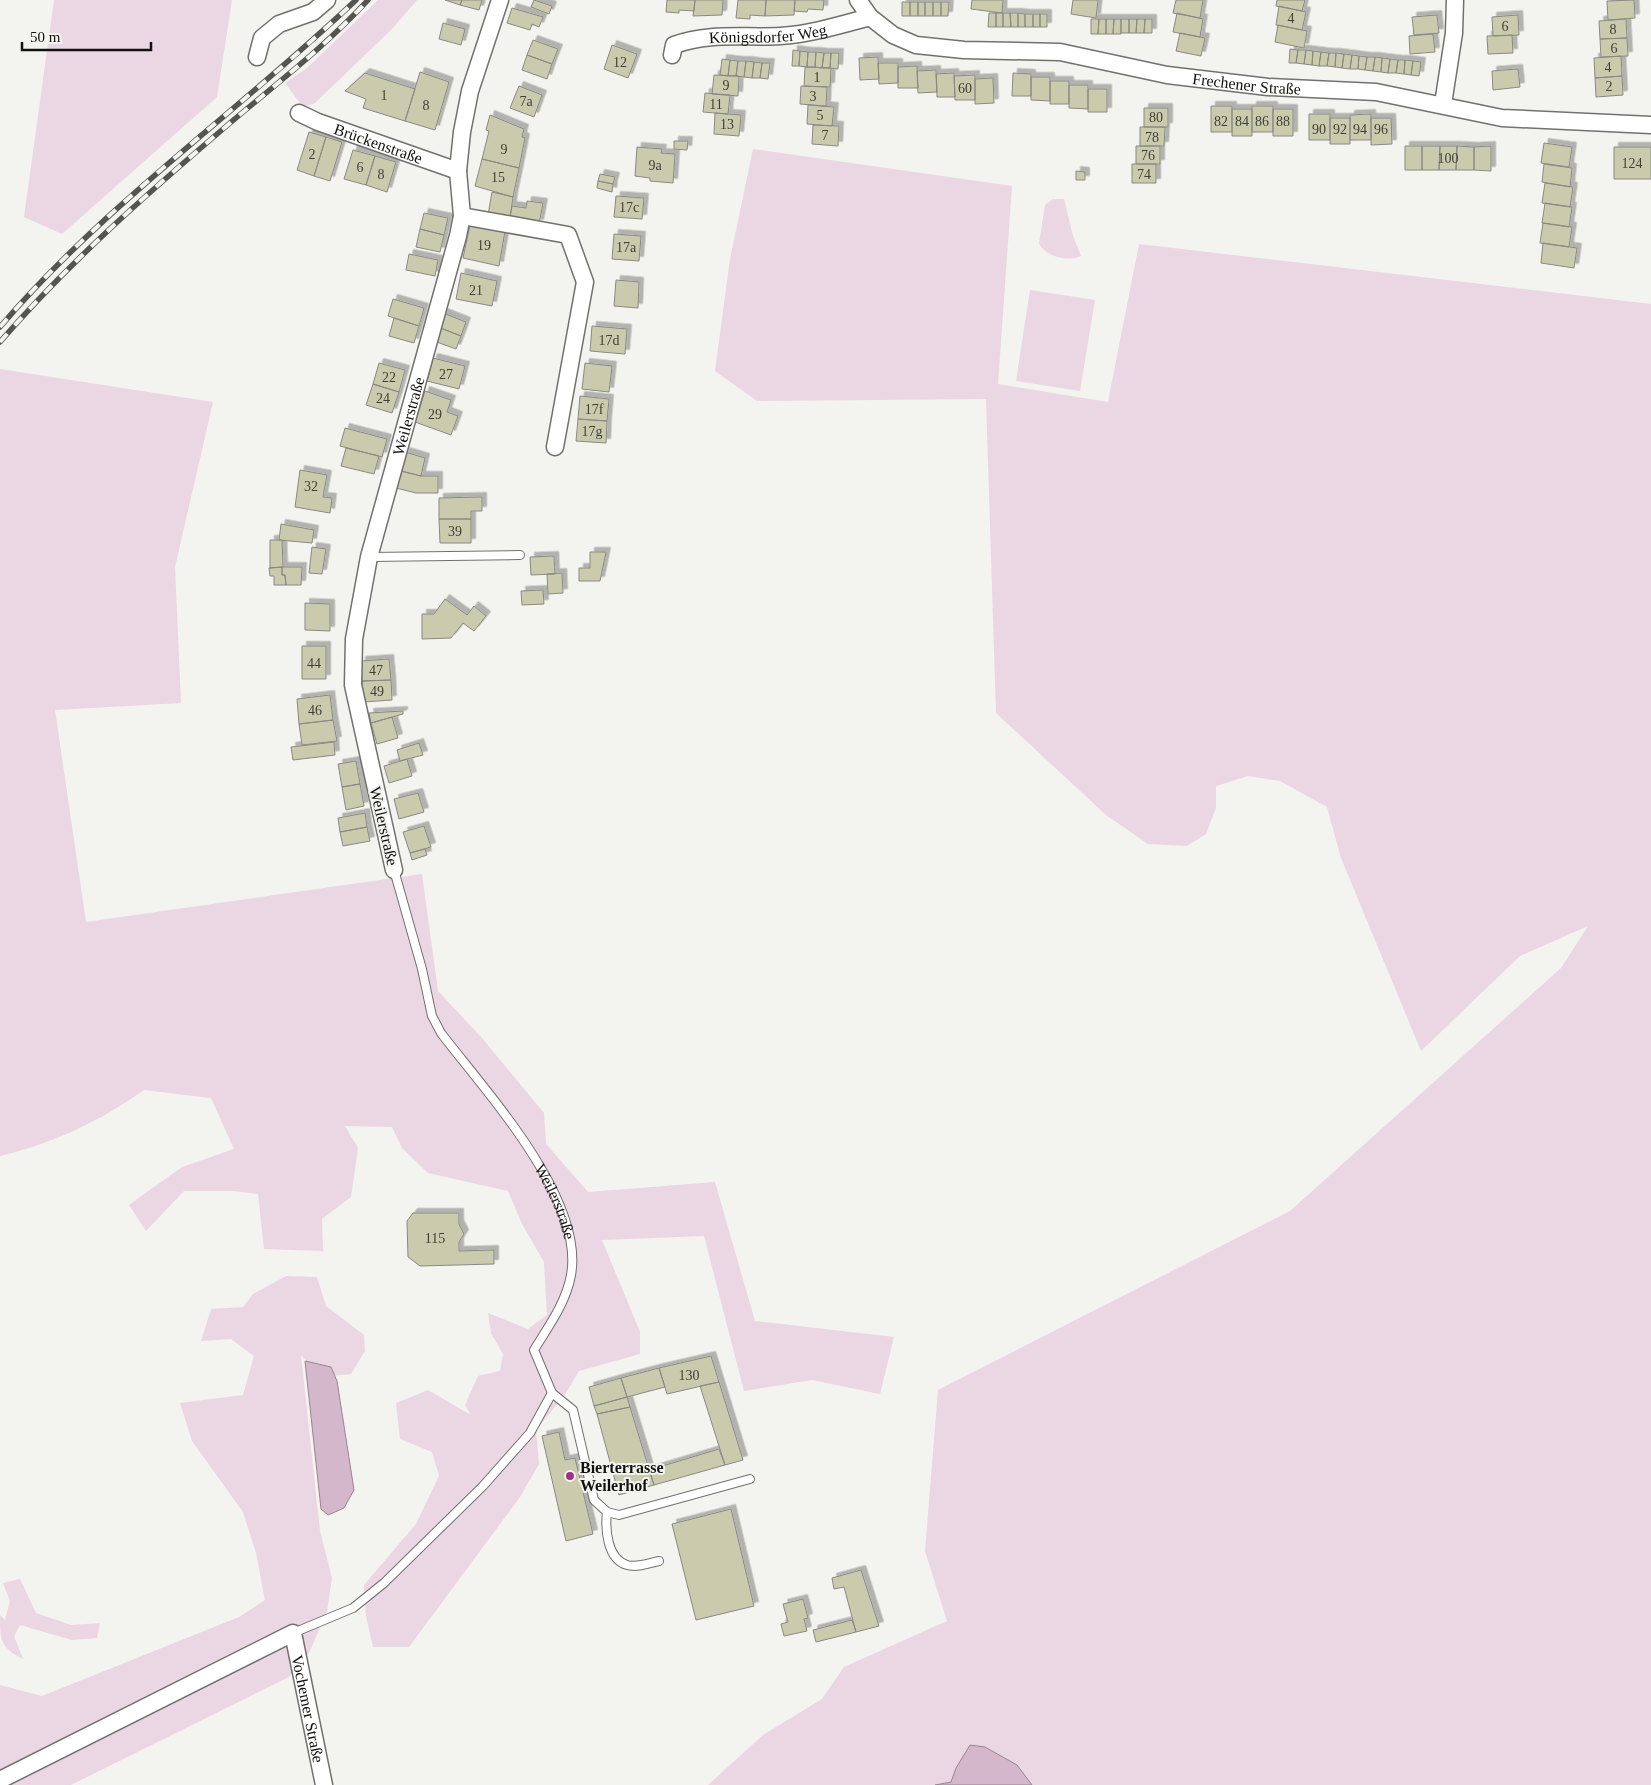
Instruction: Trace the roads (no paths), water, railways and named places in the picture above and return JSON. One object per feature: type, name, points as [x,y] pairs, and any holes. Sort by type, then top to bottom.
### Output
[{"type":"street","points":[[257,58],[262,38],[279,24],[313,12],[327,0]]},
{"type":"street","name":"Weilerstraße","points":[[394,870],[353,686],[354,639],[368,557],[462,216],[458,158],[470,91],[500,0]]},
{"type":"street","name":"Frechener Straße","points":[[858,0],[870,17],[893,35],[916,46],[964,50],[1060,52],[1167,75],[1268,87],[1367,91],[1443,104],[1502,118],[1651,125]]},
{"type":"street","points":[[1443,104],[1454,33],[1455,0]]},
{"type":"street","name":"Königsdorfer Weg","points":[[672,55],[674,45],[706,36],[764,37],[803,34],[870,17]]},
{"type":"street","name":"Brückenstraße","points":[[299,113],[318,122],[458,172]]},
{"type":"street","points":[[462,216],[568,234],[585,282],[555,447]]},
{"type":"street","points":[[0,1780],[293,1633]]},
{"type":"street","name":"Vochemer Straße","points":[[293,1633],[324,1785]]},
{"type":"lane","points":[[368,557],[520,555]]},
{"type":"lane","name":"Weilerstraße","points":[[394,870],[422,969],[432,1016],[436,1024],[535,1155],[562,1208],[570,1237],[571,1275],[558,1311],[534,1350],[552,1393]]},
{"type":"lane","points":[[293,1633],[353,1608],[384,1583],[483,1486],[530,1433],[552,1393],[573,1410],[594,1500],[607,1512],[619,1515],[750,1479]]},
{"type":"lane","points":[[607,1512],[605,1530],[612,1550],[618,1558],[626,1565],[636,1566],[659,1561]]},
{"type":"railway","points":[[0,327],[83,240],[356,0]]},
{"type":"railway","points":[[0,342],[54,283],[140,201],[318,48],[368,0]]},
{"type":"place","name":"Bierterrasse Weilerhof","points":[[570,1476]]}]
